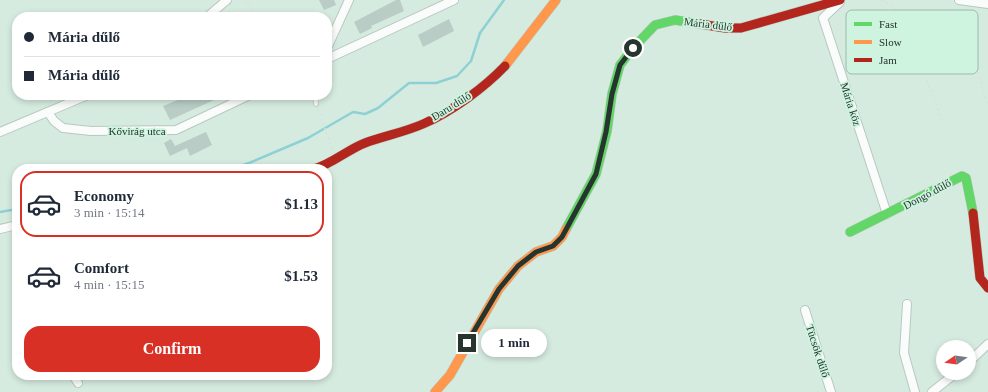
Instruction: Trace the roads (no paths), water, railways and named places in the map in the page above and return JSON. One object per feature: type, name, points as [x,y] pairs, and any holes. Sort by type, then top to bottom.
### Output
[{"type":"street","points":[[213,12],[227,0]]},
{"type":"street","points":[[332,37],[349,0]]},
{"type":"street","points":[[332,57],[454,0]]},
{"type":"street","name":"Daru dűlő","points":[[327,164],[365,142],[423,124],[451,108],[492,80],[505,66],[556,0]]},
{"type":"street","name":"Mária köz","points":[[841,0],[825,15],[824,18],[887,214]]},
{"type":"street","name":"Mária dűlő","points":[[435,392],[450,375],[499,289],[518,266],[536,252],[553,246],[562,237],[596,174],[606,132],[612,94],[620,65],[633,48],[656,25],[675,20],[718,27],[741,28],[785,17],[841,0]]},
{"type":"street","points":[[961,0],[988,4]]},
{"type":"street","points":[[0,132],[76,100]]},
{"type":"street","name":"Kővirág utca","points":[[48,112],[54,121],[63,128],[105,131],[176,130],[239,100]]},
{"type":"street","name":"Dongó dűlő","points":[[850,232],[962,176],[966,178],[976,225],[980,278],[988,288]]},
{"type":"street","points":[[0,229],[12,226]]},
{"type":"street","points":[[907,304],[904,353],[915,392]]},
{"type":"street","name":"Tücsök dűlő","points":[[805,310],[831,392]]},
{"type":"street","points":[[976,355],[988,344]]},
{"type":"street","points":[[932,392],[947,380]]},
{"type":"lane","points":[[316,100],[316,104]]},
{"type":"waterway","points":[[246,164],[308,138],[353,112],[365,114],[378,108],[409,83],[436,83],[457,76],[471,61],[480,33],[504,0]]},
{"type":"waterway","points":[[0,212],[12,210]]}]
